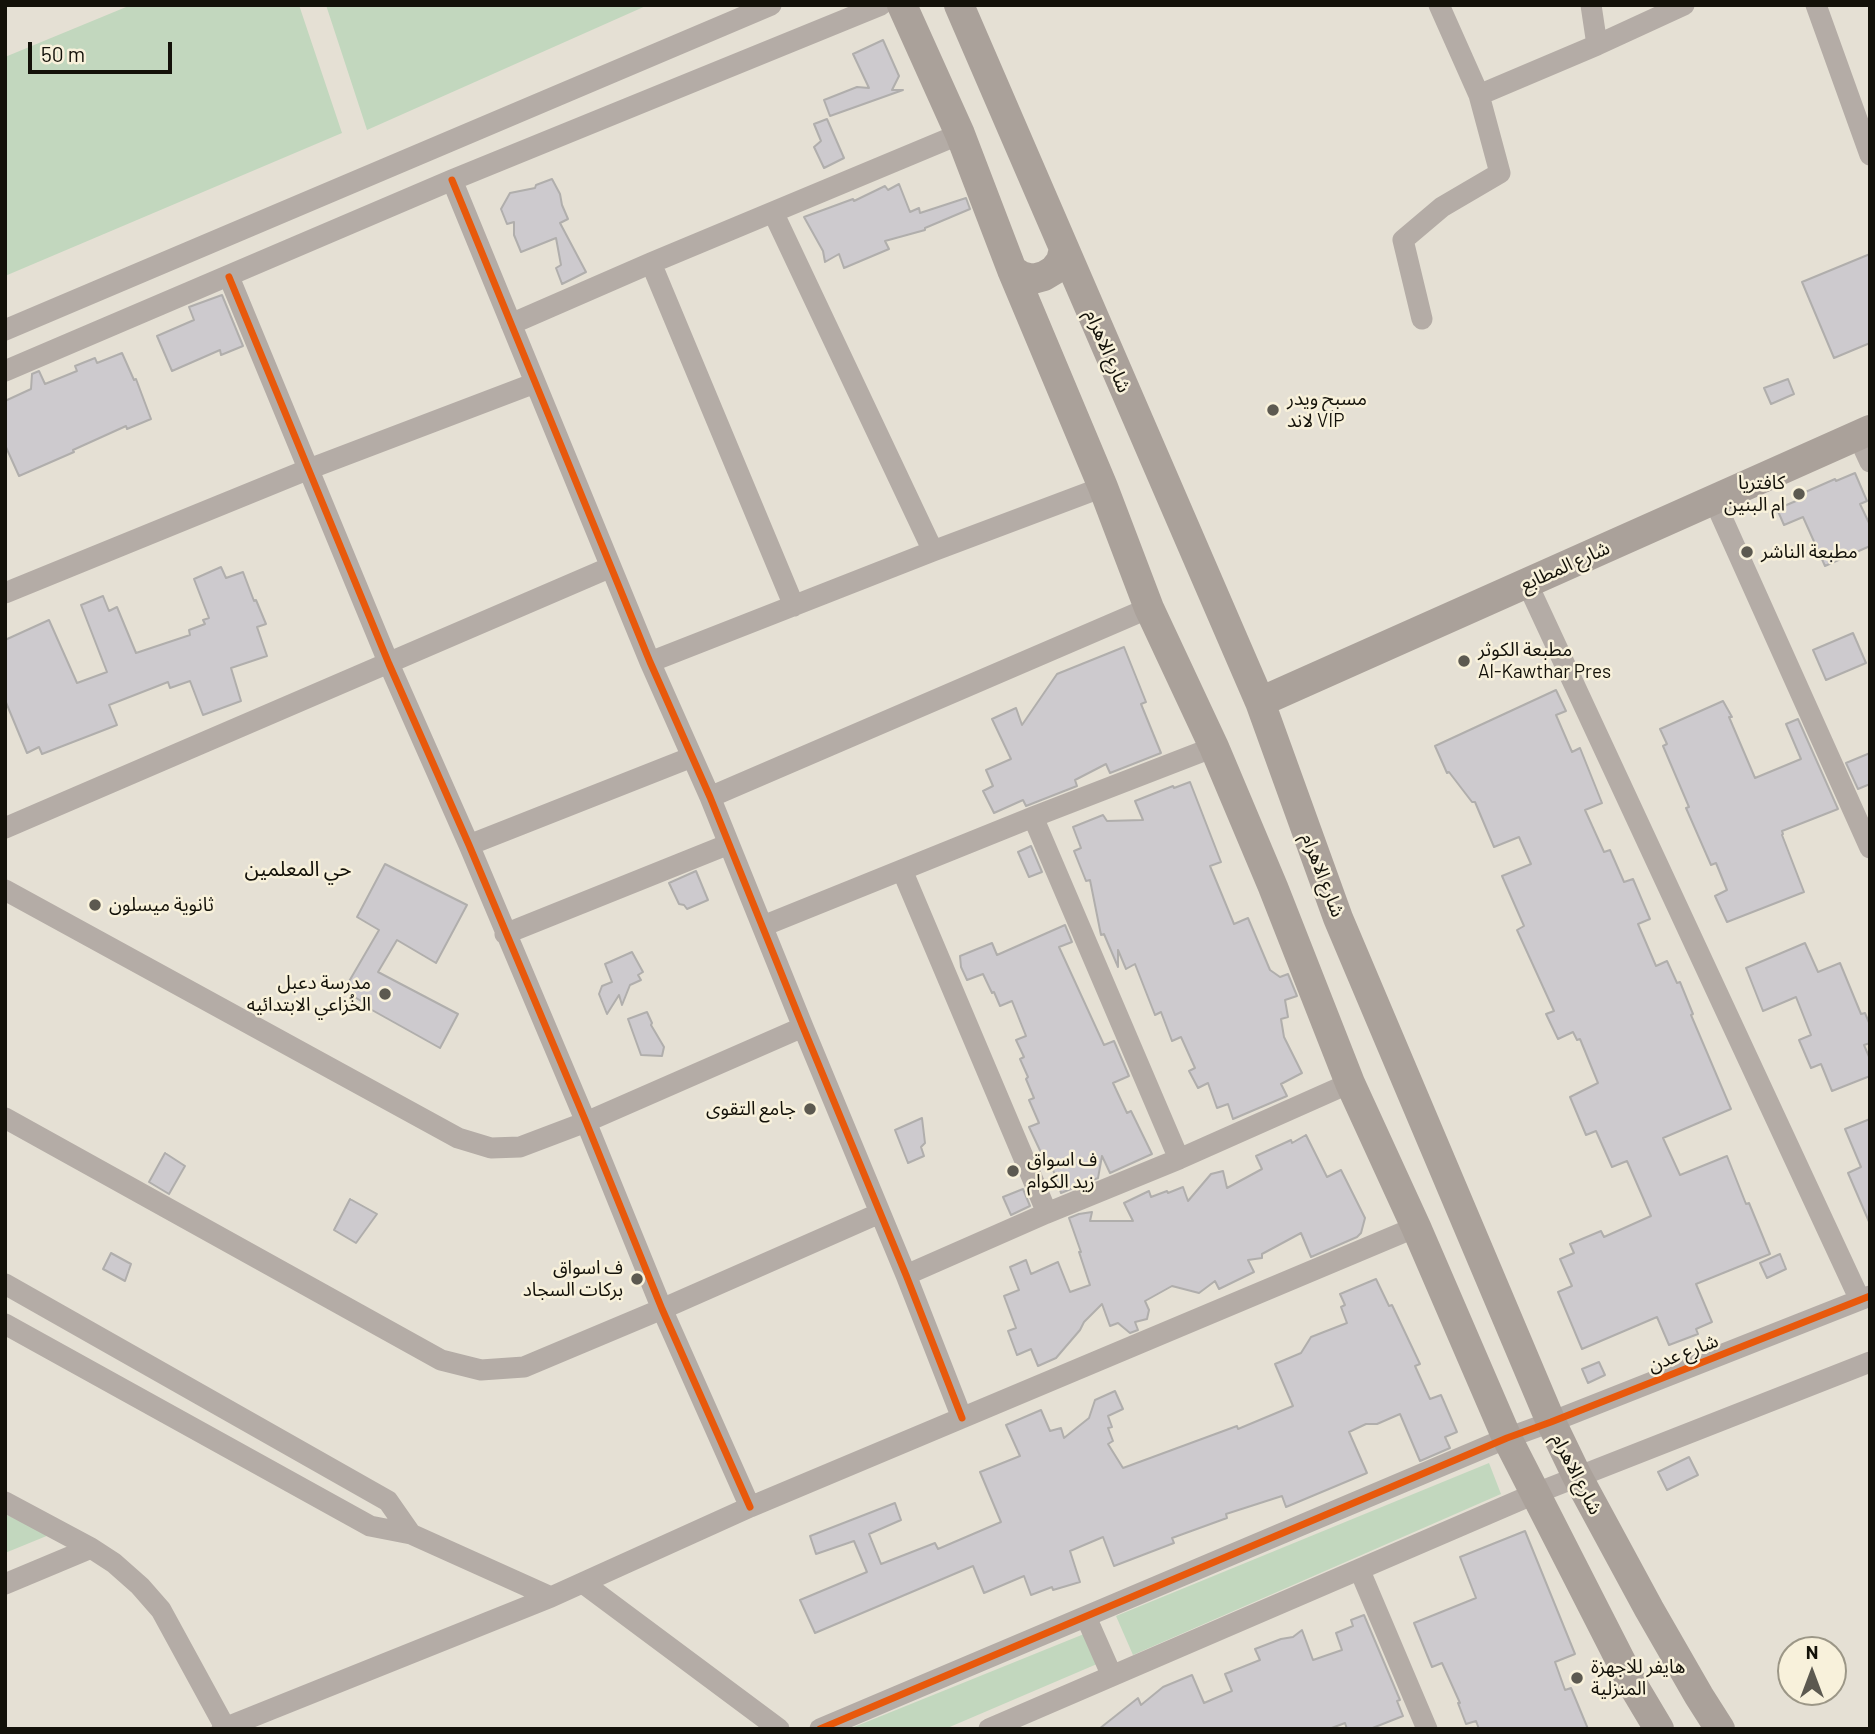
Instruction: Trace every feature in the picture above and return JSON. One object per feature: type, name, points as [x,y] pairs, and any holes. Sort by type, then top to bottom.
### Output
[{"type":"main road","points":[[902,5],[960,134],[1032,322],[1102,487],[1149,608],[1214,747],[1273,887],[1350,1083],[1416,1227],[1507,1438],[1634,1686],[1659,1729]]},
{"type":"main road","name":"شارع الاهرام","points":[[959,5],[1260,702],[1338,918],[1551,1422],[1649,1609],[1720,1729]]},
{"type":"main road","points":[[1012,270],[1033,279],[1044,276],[1054,270],[1061,261],[1064,249]]},
{"type":"main road","points":[[1032,322],[1042,302],[1051,295],[1062,292],[1084,295]]},
{"type":"main road","name":"شارع المطابع","points":[[1260,702],[1714,500],[1866,443]]},
{"type":"main road","points":[[1273,887],[1281,891],[1302,889],[1309,885],[1319,866]]},
{"type":"main road","points":[[1292,933],[1298,925],[1315,915],[1338,918]]},
{"type":"street","points":[[5,330],[771,5]]},
{"type":"street","points":[[5,371],[452,180],[881,5]]},
{"type":"street","points":[[1422,319],[1404,240],[1442,207],[1500,173],[1479,95],[1439,5]]},
{"type":"street","points":[[1591,5],[1597,45]]},
{"type":"street","points":[[1479,95],[1684,5]]},
{"type":"street","points":[[1816,5],[1870,155]]},
{"type":"street","points":[[511,324],[960,134]]},
{"type":"street","points":[[452,180],[650,662],[710,796],[962,1418]]},
{"type":"street","points":[[773,212],[933,551]]},
{"type":"street","points":[[651,263],[794,607]]},
{"type":"street","points":[[229,277],[389,664],[586,1122],[662,1309],[750,1507]]},
{"type":"street","points":[[50,313],[43,320],[45,339],[53,346],[63,348]]},
{"type":"street","points":[[5,593],[309,469],[535,383]]},
{"type":"street","points":[[650,662],[1102,487]]},
{"type":"street","points":[[1714,500],[1870,848]]},
{"type":"street","points":[[5,828],[611,567]]},
{"type":"street","points":[[1527,583],[1865,1298]]},
{"type":"street","points":[[710,796],[1149,608]]},
{"type":"street","points":[[763,926],[1214,747]]},
{"type":"street","points":[[469,845],[692,757]]},
{"type":"street","points":[[1033,817],[1179,1159]]},
{"type":"street","points":[[505,934],[729,844]]},
{"type":"street","points":[[902,870],[1047,1213]]},
{"type":"street","points":[[5,890],[458,1138],[491,1148],[520,1147],[586,1122],[803,1027]]},
{"type":"street","points":[[906,1275],[1350,1083]]},
{"type":"street","points":[[5,1118],[441,1360],[481,1370],[524,1367],[880,1213]]},
{"type":"street","points":[[5,1502],[91,1548],[114,1563],[140,1586],[161,1610],[225,1728],[551,1597],[750,1507],[1416,1227]]},
{"type":"street","points":[[7,1290],[388,1501],[411,1534]]},
{"type":"street","name":"شارع عدن","points":[[820,1729],[1507,1438],[1865,1298]]},
{"type":"street","points":[[5,1324],[370,1526],[411,1534],[551,1597]]},
{"type":"street","points":[[989,1729],[1577,1476],[1870,1362]]},
{"type":"street","points":[[5,1584],[91,1548]]},
{"type":"street","points":[[1360,1571],[1424,1728]]},
{"type":"street","points":[[583,1583],[779,1729]]},
{"type":"street","points":[[1086,1617],[1112,1676]]},
{"type":"green space","points":[[131,5],[299,5],[342,133],[5,276],[5,57]]},
{"type":"green space","points":[[326,5],[648,5],[367,130]]},
{"type":"green space","points":[[1489,1463],[1501,1494],[1133,1655],[1116,1616]]},
{"type":"green space","points":[[5,1514],[49,1535],[5,1553]]},
{"type":"green space","points":[[1084,1634],[1097,1664],[945,1729],[849,1729]]},
{"type":"building","points":[[883,40],[899,76],[892,90],[903,90],[830,116],[824,100],[857,87],[869,88],[853,54]]},
{"type":"building","points":[[827,119],[844,158],[824,168],[814,147],[821,141],[814,124]]},
{"type":"building","points":[[552,179],[568,219],[560,223],[586,272],[562,284],[556,268],[561,265],[556,238],[521,252],[514,235],[514,222],[507,224],[501,209],[510,193],[535,188],[536,185]]},
{"type":"building","points":[[899,184],[910,212],[919,208],[920,213],[966,198],[970,209],[925,230],[885,241],[889,249],[844,268],[839,254],[825,262],[823,251],[804,217],[853,199],[854,201],[885,186],[888,190]]},
{"type":"building","points":[[1870,254],[1870,343],[1834,358],[1802,282]]},
{"type":"building","points":[[222,295],[243,346],[221,355],[220,350],[172,371],[157,336],[194,320],[189,307]]},
{"type":"building","points":[[122,353],[134,380],[136,379],[151,419],[127,429],[126,426],[19,476],[5,445],[5,401],[31,389],[32,374],[39,371],[45,384],[77,371],[75,366],[95,358],[97,363]]},
{"type":"building","points":[[1788,379],[1794,394],[1771,404],[1764,388]]},
{"type":"building","points":[[1855,473],[1867,501],[1860,504],[1870,525],[1870,546],[1825,566],[1803,517],[1784,525],[1777,509],[1796,501],[1794,497]]},
{"type":"building","points":[[221,567],[226,578],[243,572],[266,624],[257,627],[267,656],[231,668],[241,701],[203,715],[190,681],[170,688],[168,682],[109,705],[117,725],[42,754],[39,747],[27,753],[5,700],[5,640],[49,620],[77,683],[107,672],[81,605],[103,596],[109,611],[117,607],[136,653],[190,635],[189,630],[205,624],[203,620],[209,618],[194,579]]},
{"type":"building","points":[[1853,633],[1866,663],[1826,680],[1813,650]]},
{"type":"building","points":[[1124,647],[1146,702],[1141,704],[1161,753],[1110,773],[1106,764],[1075,780],[1077,786],[1026,806],[1023,800],[994,813],[983,791],[993,786],[986,770],[1011,759],[992,719],[1016,708],[1022,725],[1057,674]]},
{"type":"building","points":[[1556,690],[1566,711],[1556,715],[1572,752],[1580,748],[1602,803],[1585,810],[1604,852],[1610,850],[1624,882],[1633,879],[1650,919],[1638,924],[1656,966],[1667,961],[1677,983],[1680,982],[1731,1109],[1663,1138],[1680,1175],[1727,1156],[1770,1254],[1696,1284],[1712,1322],[1696,1329],[1698,1334],[1669,1345],[1657,1317],[1582,1349],[1558,1292],[1572,1286],[1560,1259],[1574,1253],[1570,1244],[1601,1231],[1604,1237],[1651,1216],[1627,1161],[1612,1167],[1596,1131],[1586,1135],[1570,1097],[1598,1083],[1580,1039],[1577,1040],[1573,1032],[1558,1039],[1546,1014],[1554,1011],[1517,930],[1524,926],[1502,876],[1531,864],[1519,837],[1494,847],[1475,802],[1472,802],[1449,772],[1447,773],[1435,746]]},
{"type":"building","points":[[1723,701],[1732,717],[1729,717],[1755,778],[1801,759],[1786,724],[1798,719],[1838,809],[1782,831],[1804,892],[1727,922],[1715,896],[1727,890],[1716,863],[1711,865],[1686,808],[1689,807],[1663,746],[1667,744],[1660,729]]},
{"type":"building","points":[[1870,753],[1870,784],[1858,789],[1846,763]]},
{"type":"building","points":[[1190,782],[1221,862],[1210,866],[1234,924],[1248,918],[1270,970],[1280,977],[1288,974],[1297,996],[1285,1000],[1288,1017],[1281,1019],[1284,1037],[1302,1073],[1281,1084],[1287,1096],[1233,1119],[1228,1104],[1217,1108],[1208,1083],[1198,1088],[1189,1071],[1195,1068],[1181,1037],[1172,1041],[1161,1012],[1155,1015],[1135,964],[1126,969],[1118,950],[1118,967],[1104,934],[1101,935],[1090,880],[1086,881],[1074,851],[1081,848],[1073,827],[1103,815],[1107,821],[1143,820],[1135,801]]},
{"type":"building","points":[[1031,846],[1042,872],[1029,877],[1018,852]]},
{"type":"building","points":[[385,864],[467,905],[436,963],[397,940],[378,972],[458,1014],[440,1048],[363,1005],[364,1003],[344,990],[379,930],[357,917]]},
{"type":"building","points":[[696,871],[708,900],[687,909],[679,904],[669,883]]},
{"type":"building","points":[[1065,925],[1072,942],[1059,947],[1104,1045],[1114,1041],[1129,1076],[1113,1083],[1127,1113],[1131,1111],[1152,1154],[1110,1173],[1102,1156],[1098,1178],[1061,1193],[1051,1164],[1047,1158],[1044,1159],[1029,1127],[1039,1123],[1029,1100],[1034,1098],[1020,1059],[1024,1057],[1016,1040],[1026,1036],[1012,1001],[1000,1006],[983,974],[967,980],[961,967],[960,956],[992,943],[997,955]]},
{"type":"building","points":[[1805,943],[1818,972],[1840,963],[1861,1014],[1865,1013],[1870,1025],[1870,1043],[1864,1045],[1870,1059],[1870,1076],[1832,1091],[1821,1064],[1811,1068],[1799,1040],[1811,1035],[1796,997],[1763,1011],[1746,968]]},
{"type":"building","points":[[632,952],[643,972],[638,975],[641,980],[630,985],[622,1005],[619,995],[607,1014],[599,994],[602,986],[612,982],[605,964]]},
{"type":"building","points":[[647,1012],[664,1047],[662,1056],[641,1055],[628,1019]]},
{"type":"building","points":[[922,1118],[925,1143],[921,1147],[924,1156],[908,1163],[895,1130]]},
{"type":"building","points":[[1870,1119],[1870,1224],[1848,1173],[1861,1167],[1845,1129]]},
{"type":"building","points":[[1306,1135],[1327,1177],[1341,1170],[1365,1218],[1361,1233],[1357,1237],[1311,1257],[1301,1233],[1262,1254],[1262,1258],[1248,1260],[1254,1272],[1219,1289],[1215,1281],[1199,1293],[1172,1286],[1145,1301],[1149,1310],[1147,1319],[1135,1322],[1138,1330],[1130,1333],[1118,1323],[1110,1326],[1102,1304],[1056,1358],[1038,1366],[1031,1349],[1017,1355],[1008,1331],[1016,1328],[1004,1296],[1019,1290],[1010,1267],[1026,1260],[1031,1274],[1058,1262],[1070,1292],[1090,1285],[1069,1218],[1092,1212],[1090,1221],[1133,1221],[1124,1203],[1149,1191],[1151,1197],[1183,1187],[1188,1201],[1211,1174],[1223,1171],[1227,1188],[1262,1169],[1256,1156]]},
{"type":"building","points":[[165,1153],[185,1166],[169,1194],[149,1182]]},
{"type":"building","points":[[1023,1189],[1030,1206],[1011,1215],[1003,1197]]},
{"type":"building","points":[[350,1199],[377,1214],[356,1243],[334,1230]]},
{"type":"building","points":[[111,1253],[131,1264],[125,1281],[103,1269]]},
{"type":"building","points":[[1780,1254],[1786,1269],[1767,1278],[1760,1263]]},
{"type":"building","points":[[1376,1279],[1389,1306],[1392,1305],[1420,1364],[1415,1366],[1430,1399],[1441,1395],[1457,1432],[1445,1437],[1450,1448],[1420,1461],[1400,1414],[1349,1432],[1367,1473],[1286,1507],[1282,1496],[1226,1514],[1227,1518],[1172,1538],[1174,1543],[1114,1566],[1103,1537],[1070,1551],[1080,1582],[1053,1590],[1052,1587],[1031,1595],[1024,1576],[984,1593],[973,1566],[815,1633],[800,1600],[867,1572],[854,1541],[816,1554],[810,1536],[895,1503],[901,1520],[869,1534],[881,1564],[935,1543],[938,1549],[1001,1522],[980,1472],[1020,1456],[1006,1425],[1041,1410],[1050,1431],[1061,1428],[1064,1438],[1089,1418],[1095,1400],[1115,1391],[1123,1409],[1108,1416],[1112,1427],[1108,1428],[1113,1441],[1108,1444],[1123,1468],[1237,1426],[1238,1429],[1293,1406],[1275,1364],[1301,1353],[1311,1337],[1347,1323],[1341,1307],[1345,1305],[1340,1294]]},
{"type":"building","points":[[1599,1362],[1605,1375],[1588,1383],[1582,1369]]},
{"type":"building","points":[[1689,1457],[1698,1475],[1667,1490],[1658,1472]]},
{"type":"building","points":[[1525,1531],[1575,1654],[1555,1662],[1565,1690],[1571,1688],[1588,1729],[1479,1729],[1476,1721],[1466,1724],[1460,1703],[1442,1663],[1432,1667],[1414,1623],[1476,1598],[1460,1557]]},
{"type":"building","points":[[1364,1615],[1400,1700],[1397,1701],[1403,1716],[1370,1729],[1347,1729],[1345,1723],[1329,1729],[1099,1729],[1138,1698],[1141,1705],[1163,1687],[1192,1675],[1204,1703],[1232,1691],[1225,1674],[1260,1660],[1255,1649],[1293,1637],[1302,1630],[1313,1660],[1342,1650],[1336,1633],[1353,1626],[1351,1620]]},
{"type":"cycle path","points":[[452,180],[650,662],[710,797],[962,1418]]},
{"type":"cycle path","points":[[229,277],[389,664],[586,1122],[662,1309],[750,1507]]},
{"type":"cycle path","points":[[820,1729],[1507,1438],[1870,1296]]},
{"type":"place","name":"مسبح ويدر لاند VIP","points":[[1273,410]]},
{"type":"place","name":"كافتريا ام البنين","points":[[1799,494]]},
{"type":"place","name":"مطبعة الناشر","points":[[1747,552]]},
{"type":"place","name":"مطبعة الكوثر Al-Kawthar Pres","points":[[1464,661]]},
{"type":"place","name":"ثانوية ميسلون","points":[[95,905]]},
{"type":"place","name":"مدرسة دعبل الخُزاعي الابتدائيه","points":[[385,994]]},
{"type":"place","name":"جامع التقوى","points":[[810,1109]]},
{"type":"place","name":"ف اسواق زيد الكوام","points":[[1013,1171]]},
{"type":"place","name":"ف اسواق بركات السجاد","points":[[637,1279]]},
{"type":"place","name":"هايفر للاجهزة المنزلية","points":[[1577,1678]]},
{"type":"district","name":"حي المعلمین","points":[[298,869]]}]
